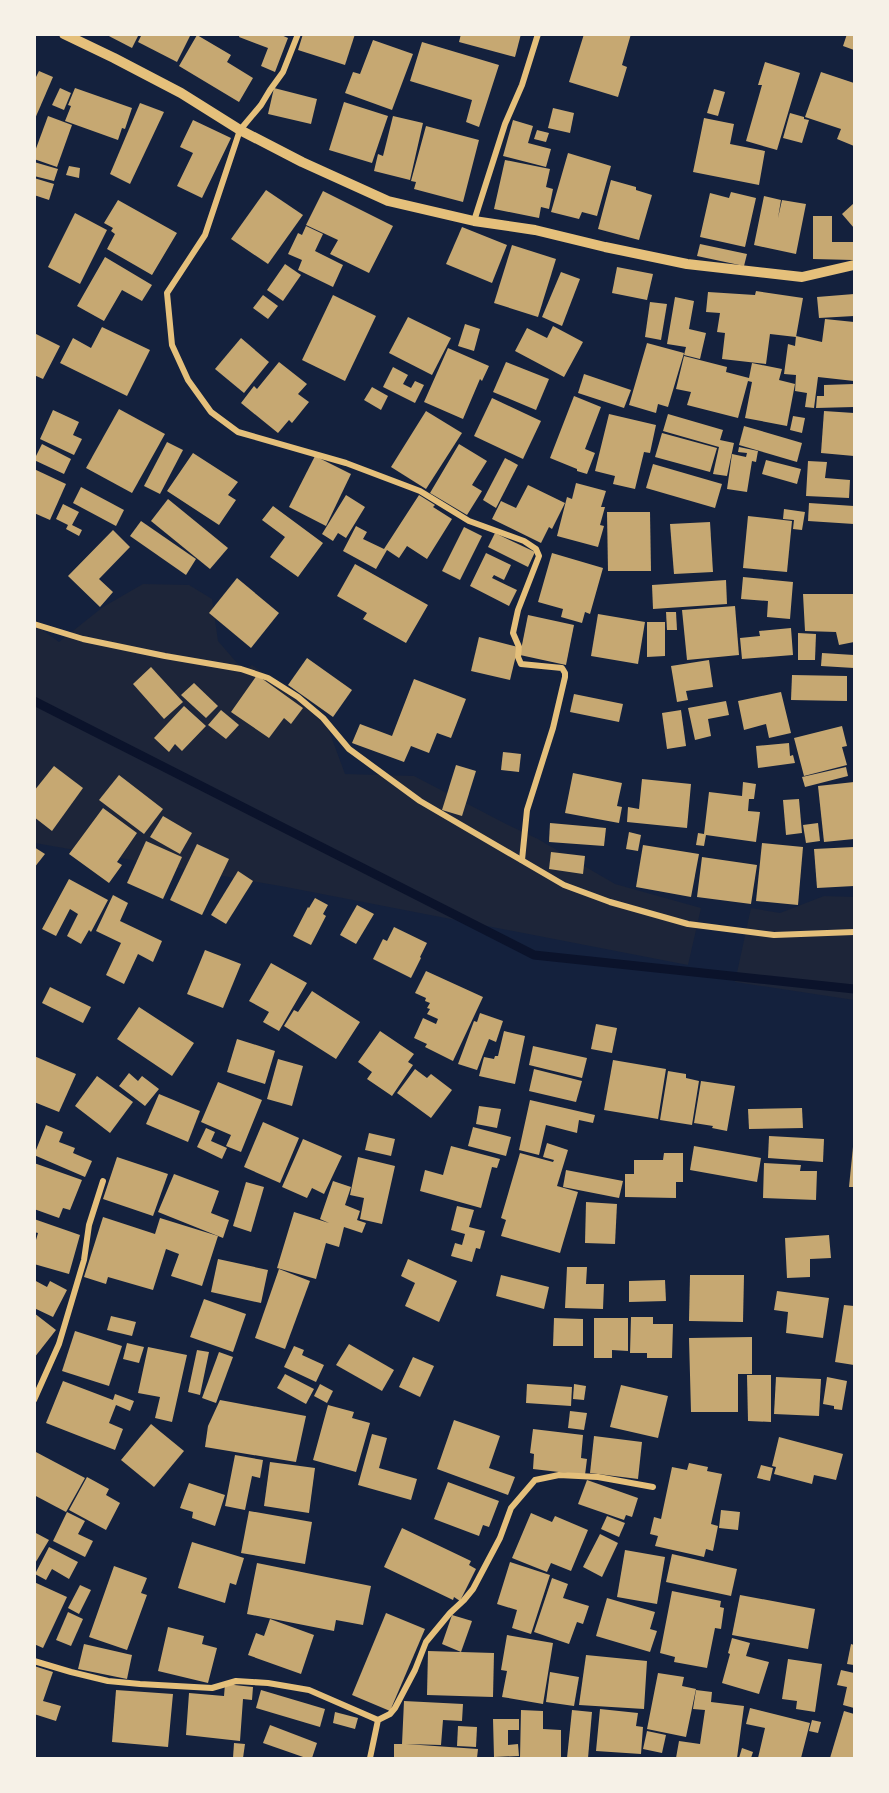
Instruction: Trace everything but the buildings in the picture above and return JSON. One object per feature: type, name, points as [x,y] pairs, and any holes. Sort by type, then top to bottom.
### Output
[{"type":"street","points":[[64,34],[181,93],[240,130],[302,162],[388,201],[474,221],[535,230],[687,264],[802,277],[855,265]]},
{"type":"street","points":[[298,34],[283,72],[240,130],[206,235],[167,293],[172,345],[188,380],[211,412],[238,432],[346,463],[420,491],[469,521],[524,541],[536,549],[539,556],[518,610],[513,633],[519,647],[518,657],[521,664],[562,668],[565,677],[553,728],[527,810],[522,860]]},
{"type":"street","points":[[474,221],[505,124],[522,85],[538,34]]},
{"type":"street","points":[[34,624],[83,639],[241,669],[268,678],[298,697],[323,718],[349,749],[420,801],[564,885],[610,902],[688,924],[774,935],[855,932]]},
{"type":"street","points":[[34,1400],[58,1344],[84,1260],[89,1225],[103,1181]]},
{"type":"street","points":[[378,1720],[390,1714],[395,1708],[415,1670],[426,1642],[472,1589],[500,1539],[510,1508],[535,1480],[559,1475],[598,1477],[615,1482],[653,1487]]},
{"type":"street","points":[[34,1661],[108,1681],[168,1687],[212,1688],[236,1681],[268,1683],[309,1690],[378,1720]]},
{"type":"street","points":[[370,1758],[378,1720]]},
{"type":"shaded area","points":[[143,584],[189,585],[212,599],[218,641],[244,671],[252,665],[294,695],[328,728],[345,774],[414,776],[538,839],[615,884],[701,908],[688,965],[286,887],[35,843],[34,624],[59,642],[103,607]]},
{"type":"shaded area","points":[[824,896],[854,897],[854,1000],[735,982],[751,908],[780,913]]},
{"type":"waterway","points":[[34,701],[534,955],[854,989]]}]
